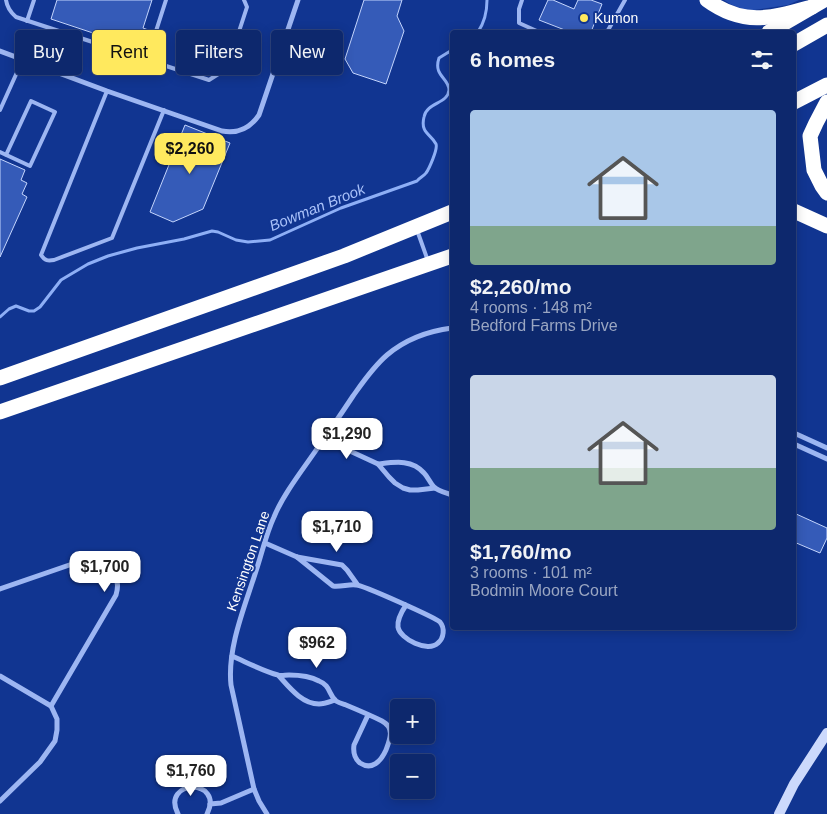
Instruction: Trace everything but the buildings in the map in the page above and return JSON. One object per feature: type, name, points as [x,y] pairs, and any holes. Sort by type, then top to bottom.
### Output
[{"type":"highway","points":[[707,0],[721,10],[737,16],[759,18],[775,17],[818,3]]},
{"type":"highway","points":[[772,30],[818,3]]},
{"type":"highway","points":[[796,43],[827,25]]},
{"type":"highway","points":[[796,101],[827,85]]},
{"type":"highway","points":[[827,102],[810,136],[814,170],[827,192]]},
{"type":"highway","points":[[344,256],[379,236],[450,203]]},
{"type":"highway","points":[[796,212],[827,226]]},
{"type":"highway","points":[[0,378],[344,256],[450,213]]},
{"type":"highway","points":[[0,412],[450,257]]},
{"type":"highway","points":[[0,372],[44,362]]},
{"type":"street","points":[[63,75],[230,132],[244,130],[259,115],[298,0]]},
{"type":"street","points":[[0,50],[15,57]]},
{"type":"street","name":"Kensington Lane","points":[[267,814],[254,789],[231,685],[230,672],[241,616],[274,516],[283,499],[324,438],[378,363],[388,354],[412,339],[450,328]]},
{"type":"street","points":[[796,434],[827,448]]},
{"type":"street","points":[[324,438],[378,464],[389,477],[403,488],[410,490],[435,488],[450,494]]},
{"type":"street","points":[[796,445],[827,459]]},
{"type":"street","points":[[378,464],[404,462],[412,465],[419,468],[435,488]]},
{"type":"street","points":[[265,543],[297,557],[342,564],[358,584]]},
{"type":"street","points":[[297,557],[333,586],[358,584],[406,605],[435,618],[439,621],[443,630],[438,643],[434,646],[423,647],[402,635],[398,622],[406,605]]},
{"type":"street","points":[[0,589],[81,561],[89,560],[103,564],[115,574],[118,582],[116,595],[51,706]]},
{"type":"street","points":[[232,656],[279,676],[301,676],[322,682],[329,689],[335,700],[368,715],[387,724],[391,738],[382,758],[379,762],[370,766],[366,766],[354,756],[354,745],[368,715]]},
{"type":"street","points":[[0,676],[51,706],[57,719],[55,741],[40,762],[0,801]]},
{"type":"street","points":[[279,676],[294,692],[312,704],[322,704],[335,700]]},
{"type":"street","points":[[779,814],[794,784],[827,733]]},
{"type":"street","points":[[178,814],[175,807],[177,797],[180,792],[190,787],[197,787],[203,790],[209,798],[210,804],[207,814]]},
{"type":"street","points":[[210,804],[222,803],[254,789]]},
{"type":"lane","points":[[6,0],[11,13],[16,17],[92,42]]},
{"type":"lane","points":[[27,21],[34,0]]},
{"type":"lane","points":[[156,30],[166,0]]},
{"type":"lane","points":[[166,66],[209,80],[220,73],[228,62],[247,7],[244,0]]},
{"type":"lane","points":[[522,0],[519,10],[519,23],[535,30]]},
{"type":"lane","points":[[608,30],[625,0]]},
{"type":"lane","points":[[0,110],[15,75]]},
{"type":"lane","points":[[107,91],[41,255],[43,259],[48,261],[112,238],[164,110]]},
{"type":"lane","points":[[0,152],[6,155],[30,166],[55,112],[31,101],[6,155]]},
{"type":"lane","points":[[416,228],[429,263]]},
{"type":"shaded area","points":[[724,0],[799,0],[788,5],[747,11]]},
{"type":"waterway","name":"Bowman Brook","points":[[479,30],[485,17],[487,0]]},
{"type":"waterway","name":"Bowman Brook","points":[[0,317],[16,306],[34,311],[40,307],[61,280],[88,264],[108,256],[212,231],[236,240],[248,242],[270,240],[341,208],[417,181],[427,171],[436,150],[436,144],[423,127],[423,122],[429,108],[448,95],[447,82],[440,73],[438,64],[439,58],[450,51]]},
{"type":"place","name":"Kumon","points":[[584,18]]}]
